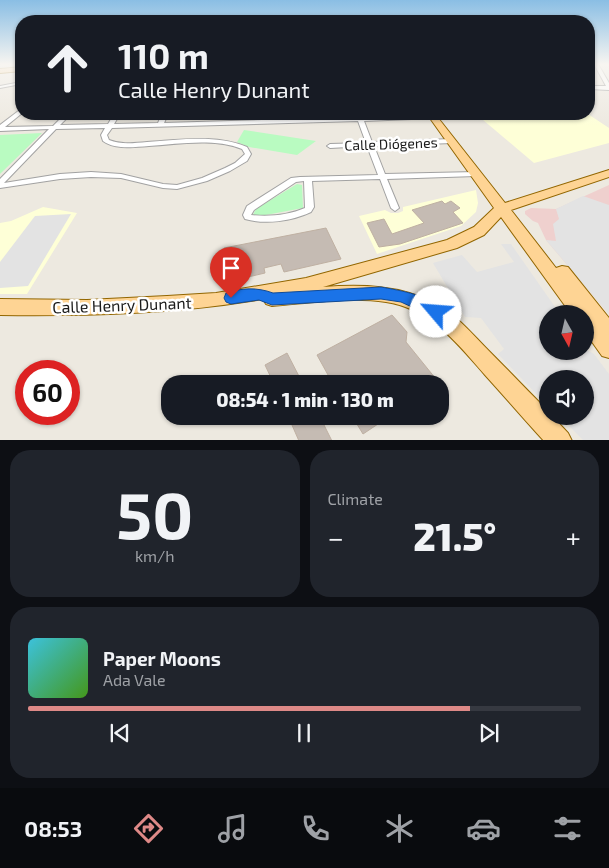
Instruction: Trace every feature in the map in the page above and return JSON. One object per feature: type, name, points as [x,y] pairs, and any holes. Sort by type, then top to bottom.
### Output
[{"type":"main road","points":[[436,120],[575,305]]},
{"type":"main road","name":"Calle Henry Dunant","points":[[0,307],[87,308],[167,304],[259,294],[357,272],[452,244],[479,230],[502,208],[550,194],[609,173]]},
{"type":"main road","points":[[486,186],[509,195],[550,194]]},
{"type":"main road","points":[[550,194],[519,208],[519,216],[609,332]]},
{"type":"main road","points":[[259,294],[272,299],[381,293],[401,296],[419,302],[450,323],[560,440]]},
{"type":"main road","points":[[594,330],[609,349]]},
{"type":"street","points":[[0,87],[11,85]]},
{"type":"street","points":[[0,93],[11,85]]},
{"type":"street","points":[[595,88],[609,88]]},
{"type":"street","points":[[0,129],[15,116]]},
{"type":"street","points":[[0,183],[62,120]]},
{"type":"street","points":[[0,186],[55,177],[100,175],[122,176],[171,187],[182,186],[234,166],[247,158],[248,154],[245,148],[228,143],[110,143],[104,135],[114,120]]},
{"type":"street","points":[[160,125],[163,120]]},
{"type":"street","points":[[207,124],[208,120]]},
{"type":"street","points":[[0,129],[207,124],[277,120]]},
{"type":"street","points":[[360,120],[395,208]]},
{"type":"street","name":"Calle Diógenes","points":[[330,146],[452,142]]},
{"type":"street","points":[[308,179],[310,207],[308,210],[300,214],[259,219],[246,215],[250,208],[294,180],[308,179],[476,174]]},
{"type":"shaded area","points":[[595,119],[609,128],[609,143],[534,163],[483,120]]},
{"type":"shaded area","points":[[609,185],[609,314],[546,240],[538,223],[525,214],[525,211],[531,208],[556,209]]},
{"type":"shaded area","points":[[476,190],[478,203],[476,212],[461,226],[377,254],[359,216],[385,210],[391,213],[398,213],[403,211],[403,207]]},
{"type":"shaded area","points":[[583,196],[609,205],[609,314],[546,240],[556,241],[553,224],[559,219],[556,209]]},
{"type":"shaded area","points":[[43,207],[77,213],[27,294],[0,294],[0,223],[11,221]]},
{"type":"shaded area","points":[[71,214],[28,286],[0,288],[0,262],[35,216]]},
{"type":"shaded area","points":[[501,244],[511,244],[554,305],[539,305],[539,360],[594,360],[594,354],[609,374],[609,440],[583,440],[568,425],[594,425],[594,370],[539,370],[539,397],[498,354],[504,349],[481,318],[465,317],[433,263],[462,255],[477,272],[514,262]]},
{"type":"green space","points":[[244,130],[316,141],[297,155],[249,147],[237,142]]},
{"type":"green space","points":[[42,133],[0,174],[0,135]]},
{"type":"green space","points":[[297,184],[302,185],[303,208],[255,217],[253,215],[256,209]]},
{"type":"building","points":[[442,201],[445,204],[451,201],[460,208],[453,212],[463,223],[400,244],[379,247],[367,223],[384,219],[392,234],[424,223],[412,210]]},
{"type":"building","points":[[326,228],[341,259],[284,272],[281,264],[264,268],[265,273],[231,281],[224,248]]},
{"type":"building","points":[[392,315],[407,332],[406,342],[433,375],[328,375],[317,355]]},
{"type":"building","points":[[287,353],[298,375],[270,375],[265,365]]},
{"type":"building","points":[[292,425],[324,425],[332,440],[299,440]]},
{"type":"building","points":[[358,425],[376,425],[363,434]]},
{"type":"route","points":[[231,298],[259,294],[272,299],[381,293],[401,296],[419,302],[436,312]]}]
